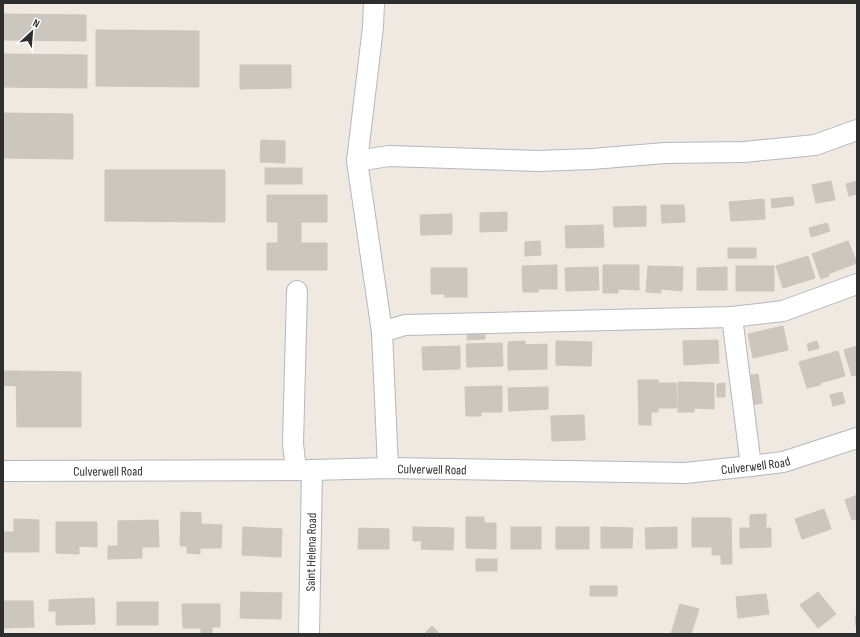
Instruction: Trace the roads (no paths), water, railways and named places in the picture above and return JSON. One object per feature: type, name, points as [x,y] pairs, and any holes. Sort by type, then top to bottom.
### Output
[{"type":"street","points":[[374,3],[373,27],[357,161],[382,332],[388,468]]},
{"type":"street","points":[[357,161],[389,156],[538,161],[592,159],[665,153],[744,152],[815,145],[857,130]]},
{"type":"street","points":[[382,332],[405,325],[732,316],[783,311],[857,284]]},
{"type":"street","name":"Saint Helena Road","points":[[297,291],[293,444],[304,470],[309,634]]},
{"type":"street","points":[[732,316],[751,466]]},
{"type":"street","name":"Culverwell Road","points":[[3,471],[304,470],[388,468],[685,473],[783,462],[857,438]]}]
